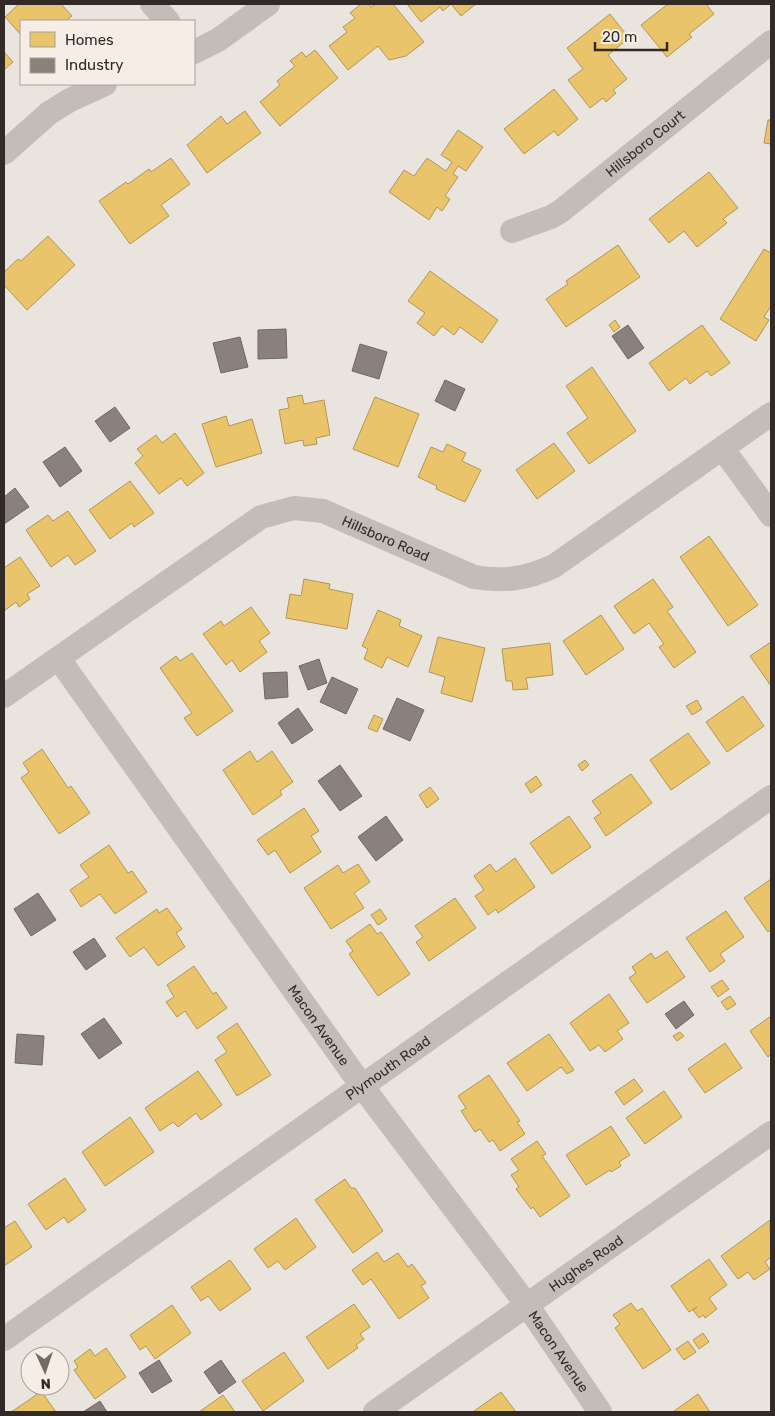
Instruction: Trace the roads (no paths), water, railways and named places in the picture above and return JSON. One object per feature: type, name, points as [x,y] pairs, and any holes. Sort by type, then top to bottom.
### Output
[{"type":"street","points":[[152,4],[167,20]]},
{"type":"street","points":[[195,51],[218,40],[268,4]]},
{"type":"street","name":"Hillsboro Court","points":[[512,231],[551,217],[561,211],[771,42]]},
{"type":"street","points":[[4,153],[49,113],[70,100],[102,85]]},
{"type":"street","name":"Hillsboro Road","points":[[4,696],[261,517],[294,508],[323,511],[474,577],[498,581],[518,579],[554,566],[771,414]]},
{"type":"street","points":[[723,449],[771,515]]},
{"type":"street","name":"Macon Avenue","points":[[59,659],[362,1086],[527,1305],[600,1412]]},
{"type":"street","name":"Plymouth Road","points":[[4,1339],[771,797]]},
{"type":"street","name":"Hughes Road","points":[[375,1412],[771,1133]]}]
